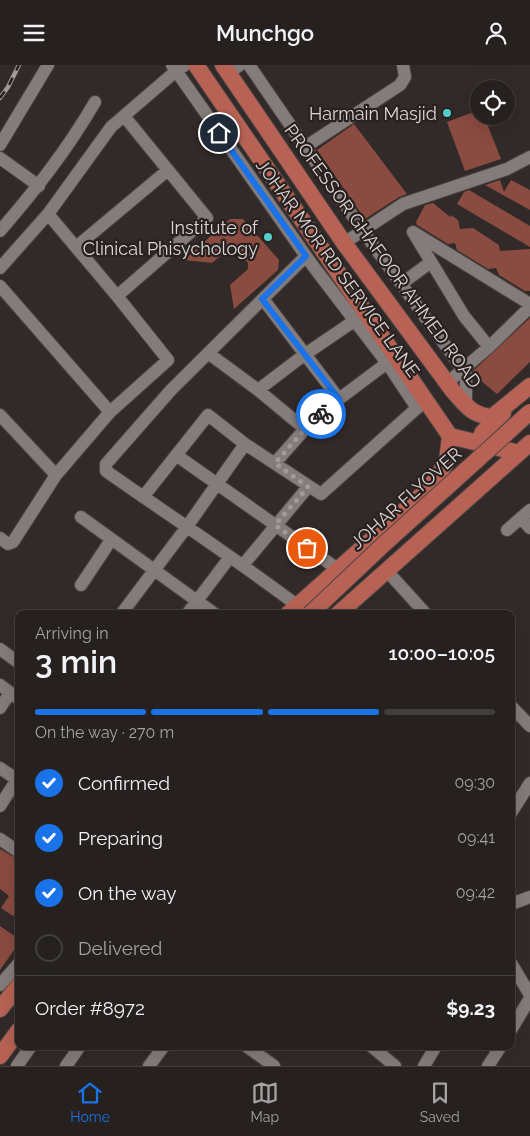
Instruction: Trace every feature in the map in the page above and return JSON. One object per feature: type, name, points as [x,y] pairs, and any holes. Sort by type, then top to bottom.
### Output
[{"type":"main road","points":[[196,65],[271,175],[362,323],[422,405],[450,436],[478,443],[524,448]]},
{"type":"main road","name":"PROFESSOR GHAFOOR AHMED ROAD","points":[[230,68],[290,163],[344,243],[447,383],[466,405],[480,416],[492,417],[530,386]]},
{"type":"main road","points":[[271,175],[290,163]]},
{"type":"main road","points":[[478,443],[483,432],[530,386]]},
{"type":"main road","name":"JOHAR FLYOVER","points":[[300,610],[383,545],[530,412]]},
{"type":"main road","points":[[300,610],[339,571],[424,493],[436,479],[447,461],[450,436]]},
{"type":"main road","points":[[343,610],[524,448]]},
{"type":"main road","points":[[424,493],[444,519]]},
{"type":"main road","points":[[0,1009],[15,990]]},
{"type":"main road","points":[[0,1056],[15,1035]]},
{"type":"street","points":[[0,145],[48,65]]},
{"type":"street","points":[[249,65],[363,231],[466,375],[466,405]]},
{"type":"street","points":[[305,147],[400,85],[404,77],[403,65]]},
{"type":"street","points":[[0,268],[48,214],[111,127],[177,67]]},
{"type":"street","name":"JOHAR MOR RD SERVICE LANE","points":[[177,67],[306,256],[362,323],[387,363],[422,405]]},
{"type":"street","points":[[0,231],[39,186],[77,133],[95,101]]},
{"type":"street","points":[[117,296],[207,218],[124,116]]},
{"type":"street","points":[[344,243],[403,204],[507,169],[530,157]]},
{"type":"street","points":[[0,158],[39,186]]},
{"type":"street","points":[[76,247],[168,170]]},
{"type":"street","points":[[0,539],[8,544],[13,542],[56,475],[110,412],[168,360],[48,214]]},
{"type":"street","points":[[447,383],[490,347],[530,306],[414,232],[464,316],[490,347]]},
{"type":"street","points":[[298,610],[243,565],[186,528],[106,471],[106,464],[171,390],[306,256]]},
{"type":"street","points":[[401,284],[431,262]]},
{"type":"street","points":[[0,286],[110,412]]},
{"type":"street","points":[[262,299],[339,399]]},
{"type":"street","points":[[258,390],[304,355],[362,323]]},
{"type":"street","points":[[208,353],[258,390],[305,429]]},
{"type":"street","points":[[275,463],[305,429],[339,399],[387,363]]},
{"type":"street","points":[[143,497],[208,415],[245,444],[319,494],[324,493],[422,405]]},
{"type":"street","points":[[0,415],[56,475]]},
{"type":"street","points":[[124,610],[186,528],[245,444]]},
{"type":"street","points":[[176,455],[339,571]]},
{"type":"street","points":[[243,565],[308,487]]},
{"type":"street","points":[[507,530],[525,514],[530,528]]},
{"type":"street","points":[[80,517],[209,610]]},
{"type":"street","points":[[80,585],[111,540]]},
{"type":"street","points":[[190,610],[230,557]]},
{"type":"street","points":[[387,571],[422,610]]},
{"type":"street","points":[[0,649],[15,660]]},
{"type":"street","points":[[0,709],[10,692]]},
{"type":"street","points":[[515,710],[530,727]]},
{"type":"street","points":[[0,768],[15,777]]},
{"type":"street","points":[[515,807],[530,783]]},
{"type":"street","points":[[0,806],[15,784]]},
{"type":"street","points":[[0,839],[15,849]]},
{"type":"street","points":[[515,903],[530,897]]},
{"type":"street","points":[[0,985],[15,968]]},
{"type":"street","points":[[515,970],[530,997],[515,1023]]},
{"type":"street","points":[[18,1066],[28,1050]]},
{"type":"street","points":[[66,1066],[77,1050]]},
{"type":"street","points":[[149,1066],[161,1050]]},
{"type":"street","points":[[252,1050],[274,1066]]},
{"type":"street","points":[[376,1050],[395,1066]]},
{"type":"street","points":[[424,1066],[434,1050]]},
{"type":"street","points":[[488,1066],[498,1050]]},
{"type":"building","points":[[470,113],[470,125],[488,125],[501,159],[465,171],[447,122]]},
{"type":"building","points":[[354,124],[407,194],[399,197],[365,219],[317,150]]},
{"type":"building","points":[[500,180],[504,192],[511,180],[530,190],[530,210],[485,185]]},
{"type":"building","points":[[469,190],[530,226],[530,247],[457,204],[464,192]]},
{"type":"building","points":[[433,203],[450,217],[451,215],[458,220],[460,229],[473,228],[499,245],[500,251],[530,249],[530,291],[525,291],[499,275],[496,268],[488,269],[457,250],[455,243],[448,244],[417,225],[416,222],[425,205]]},
{"type":"building","points":[[230,219],[243,219],[279,260],[278,270],[234,309],[230,285],[248,269],[248,263],[235,248],[230,248],[212,263],[184,260]]},
{"type":"building","points":[[530,318],[530,362],[497,394],[474,375],[473,371]]},
{"type":"building","points":[[0,849],[15,858],[15,913],[13,916],[1,908],[9,896],[0,889]]},
{"type":"building","points":[[0,926],[15,936],[15,949],[0,970]]},
{"type":"railway","points":[[0,98],[19,65]]},
{"type":"way so far","points":[[307,548],[275,525],[308,487],[275,463],[321,414]]},
{"type":"place","name":"Harmain Masjid","points":[[447,113]]},
{"type":"place","name":"Institute of Clinical Phisychology","points":[[268,237]]},
{"type":"route","points":[[219,133],[306,256],[262,299],[339,399],[321,414]]}]
